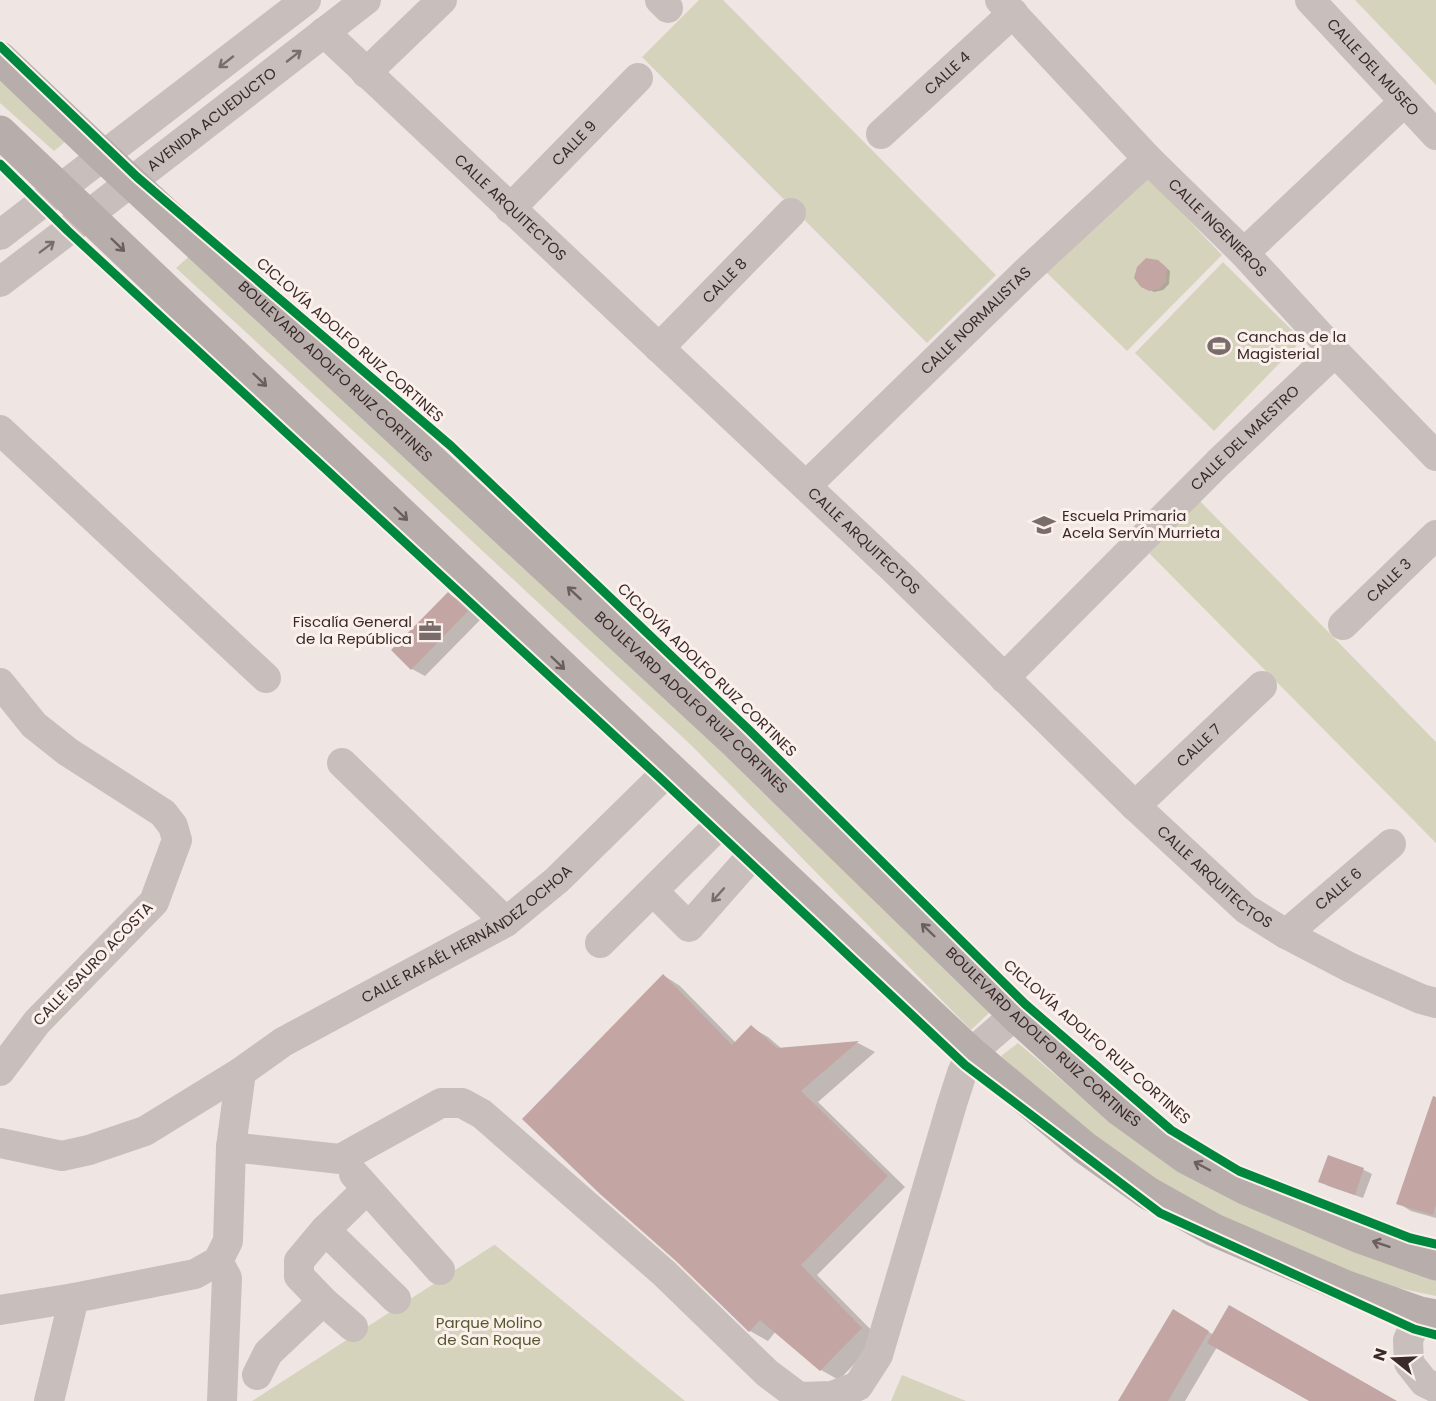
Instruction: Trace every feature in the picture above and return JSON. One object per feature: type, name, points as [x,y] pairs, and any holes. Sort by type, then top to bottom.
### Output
[{"type":"main road","name":"BOULEVARD ADOLFO RUIZ CORTINES","points":[[0,58],[736,743],[1015,1015],[1120,1110],[1185,1157],[1247,1189],[1360,1237],[1436,1264]]},
{"type":"main road","points":[[0,132],[971,1053],[1084,1148],[1148,1192],[1225,1234],[1344,1286],[1428,1314]]},
{"type":"street","points":[[0,235],[306,0]]},
{"type":"street","name":"AVENIDA ACUEDUCTO","points":[[0,282],[366,0]]},
{"type":"street","points":[[366,73],[442,0]]},
{"type":"street","name":"CALLE DEL MUSEO","points":[[1310,0],[1436,135]]},
{"type":"street","name":"CALLE 4","points":[[881,134],[1007,7]]},
{"type":"street","name":"CALLE INGENIEROS","points":[[1007,7],[1148,159],[1244,253],[1335,352],[1436,456]]},
{"type":"street","name":"CALLE ARQUITECTOS","points":[[324,33],[898,573],[1135,806],[1246,909],[1286,934],[1352,968],[1421,999],[1436,1003]]},
{"type":"street","name":"CALLE 9","points":[[510,209],[638,78]]},
{"type":"street","points":[[1244,253],[1404,102]]},
{"type":"street","name":"CALLE NORMALISTAS","points":[[806,486],[1028,271],[1148,159]]},
{"type":"street","name":"CALLE 8","points":[[659,348],[791,213]]},
{"type":"street","name":"CALLE DEL MAESTRO","points":[[1004,678],[1218,463],[1335,352]]},
{"type":"street","points":[[0,430],[266,678]]},
{"type":"street","name":"CALLE 3","points":[[1342,625],[1436,536]]},
{"type":"street","name":"CALLE ISAURO ACOSTA","points":[[0,683],[34,725],[68,752],[163,813],[173,826],[177,840],[154,902],[37,1022],[0,1071]]},
{"type":"street","name":"CALLE 7","points":[[1135,806],[1262,686]]},
{"type":"street","points":[[342,763],[506,922]]},
{"type":"street","name":"CALLE RAFAÉL HERNÁNDEZ OCHOA","points":[[0,1143],[62,1156],[89,1150],[145,1131],[241,1072],[283,1042],[506,922],[557,880],[670,769]]},
{"type":"street","points":[[600,943],[724,820]]},
{"type":"street","name":"CALLE 6","points":[[1286,934],[1391,844]]},
{"type":"street","points":[[653,891],[689,927],[756,851]]},
{"type":"street","points":[[231,1147],[340,1159],[441,1103],[462,1103],[482,1114],[664,1273],[767,1373],[799,1397],[832,1396],[858,1386],[878,1355],[962,1073],[971,1053],[1015,1015]]},
{"type":"street","points":[[207,1401],[211,1347],[228,1241],[231,1147],[241,1072]]},
{"type":"street","points":[[0,1127],[89,1150]]},
{"type":"street","points":[[340,1159],[440,1270]]},
{"type":"street","points":[[353,1327],[299,1276],[299,1261],[325,1230],[367,1189]]},
{"type":"street","points":[[325,1230],[396,1299]]},
{"type":"street","points":[[0,1310],[223,1269]]},
{"type":"street","points":[[222,1401],[223,1269]]},
{"type":"street","points":[[49,1401],[74,1298]]},
{"type":"street","points":[[257,1375],[268,1353],[323,1301]]},
{"type":"street","points":[[1428,1314],[1408,1340],[1409,1363],[1424,1382],[1436,1388]]},
{"type":"green space","points":[[699,0],[723,0],[996,275],[927,343],[642,57]]},
{"type":"green space","points":[[1355,0],[1436,0],[1436,85]]},
{"type":"green space","points":[[0,62],[77,132],[54,151],[0,103]]},
{"type":"green space","points":[[1146,176],[1222,255],[1127,351],[1046,272]]},
{"type":"green space","points":[[193,253],[993,1009],[971,1030],[692,746],[176,268]]},
{"type":"green space","name":"Canchas de la Magisterial","points":[[1223,262],[1302,340],[1214,431],[1135,353]]},
{"type":"green space","points":[[1198,499],[1436,742],[1436,843],[1145,549]]},
{"type":"green space","points":[[1018,1043],[1121,1131],[1237,1198],[1436,1268],[1436,1296],[1350,1278],[1221,1222],[1101,1148],[1001,1056]]},
{"type":"green space","name":"Parque Molino de San Roque","points":[[494,1245],[685,1401],[252,1401]]},
{"type":"green space","points":[[902,1375],[966,1401],[891,1401]]},
{"type":"building","points":[[1146,258],[1158,260],[1167,268],[1166,282],[1159,289],[1149,291],[1141,287],[1134,278],[1137,267]]},
{"type":"building","name":"Fiscalía General de la República","points":[[448,592],[468,611],[411,670],[391,650]]},
{"type":"building","points":[[663,974],[732,1045],[751,1025],[777,1048],[859,1041],[801,1091],[888,1176],[801,1265],[862,1328],[820,1371],[760,1320],[749,1332],[676,1261],[600,1194],[522,1119]]},
{"type":"building","points":[[1433,1096],[1436,1097],[1436,1205],[1433,1215],[1396,1204]]},
{"type":"building","points":[[1328,1155],[1364,1168],[1355,1195],[1318,1182]]},
{"type":"building","points":[[1229,1305],[1397,1401],[1309,1401],[1207,1343]]},
{"type":"building","points":[[1173,1309],[1209,1331],[1168,1401],[1118,1401]]},
{"type":"cycle path","name":"CICLOVÍA ADOLFO RUIZ CORTINES","points":[[0,46],[137,177],[451,446],[749,730],[1025,1004],[1171,1130],[1239,1171],[1410,1238],[1436,1244]]},
{"type":"cycle path","points":[[0,164],[68,231],[660,778],[965,1065],[1160,1213],[1414,1329],[1436,1335]]},
{"type":"place","name":"Canchas de la Magisterial","points":[[1219,346]]},
{"type":"place","name":"Escuela Primaria Acela Servín Murrieta","points":[[1044,525]]},
{"type":"place","name":"Fiscalía General de la República","points":[[430,631]]}]
